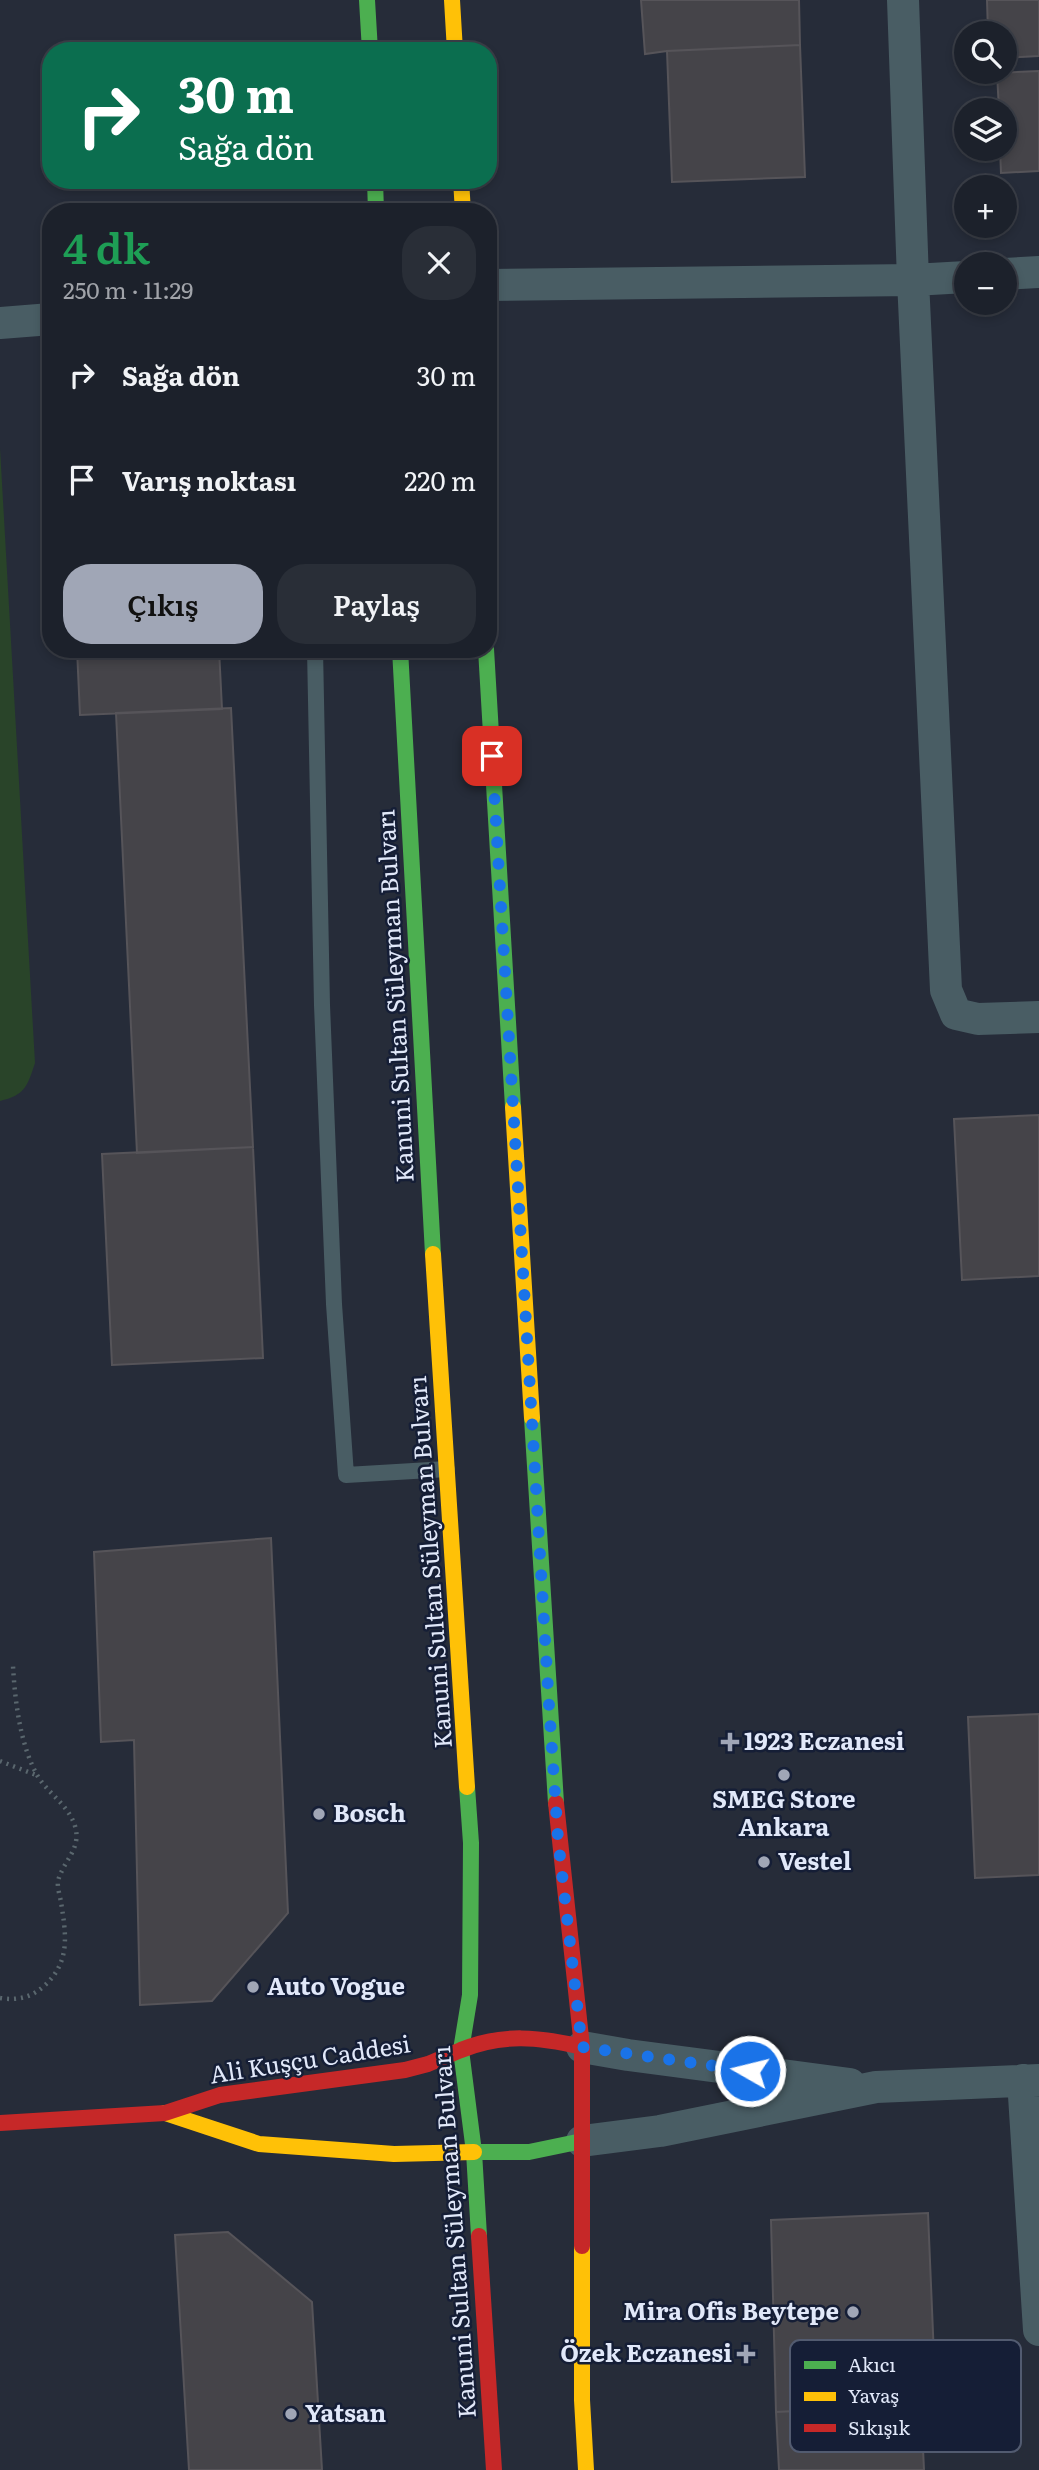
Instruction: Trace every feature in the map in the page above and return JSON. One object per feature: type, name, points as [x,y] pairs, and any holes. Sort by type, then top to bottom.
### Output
[{"type":"main road","points":[[367,0],[369,42]]},
{"type":"main road","points":[[452,0],[454,42]]},
{"type":"main road","name":"Kanuni Sultan Süleyman Bulvarı","points":[[400,658],[434,1278],[471,1843],[470,1995],[461,2050],[474,2152],[494,2470]]},
{"type":"main road","points":[[487,658],[549,1705],[561,1865],[582,2047],[582,2400],[586,2470]]},
{"type":"main road","name":"Ali Kuşçu Caddesi","points":[[0,2123],[165,2113],[220,2095],[405,2070],[428,2064],[481,2040],[524,2036],[582,2047]]},
{"type":"main road","name":"Ali Kuşçu Caddesi","points":[[165,2113],[259,2144],[394,2154],[532,2153],[558,2149],[582,2141]]},
{"type":"street","points":[[903,0],[913,280],[946,990],[957,1014],[978,1019],[1039,1017]]},
{"type":"street","points":[[1017,273],[1039,272]]},
{"type":"street","points":[[497,285],[954,278]]},
{"type":"street","points":[[0,323],[42,320]]},
{"type":"street","points":[[582,2047],[876,2088]]},
{"type":"street","points":[[582,2141],[660,2132],[876,2088],[1031,2080],[1039,2330]]},
{"type":"lane","points":[[315,658],[322,1005],[334,1304],[346,1475],[447,1469]]},
{"type":"path","points":[[0,1998],[25,1998],[37,1992],[51,1980],[62,1964],[66,1953],[66,1936],[58,1882],[74,1854],[75,1827],[63,1804],[37,1775],[16,1707],[13,1666]]},
{"type":"path","points":[[0,1761],[37,1775]]},
{"type":"green space","points":[[0,448],[35,1063],[24,1089],[15,1096],[0,1101]]},
{"type":"building","points":[[641,0],[799,0],[800,45],[645,54]]},
{"type":"building","points":[[987,0],[1039,0],[1039,56],[1017,57],[1017,21],[988,21]]},
{"type":"building","points":[[800,45],[805,177],[672,182],[667,51]]},
{"type":"building","points":[[1039,71],[1039,171],[1001,173],[1000,161],[1017,161],[1017,98],[998,98],[998,84],[1017,84],[1017,72]]},
{"type":"building","points":[[77,658],[219,658],[222,709],[80,715]]},
{"type":"building","points":[[231,708],[253,1147],[137,1153],[116,713]]},
{"type":"building","points":[[1039,1115],[1039,1276],[962,1280],[954,1119]]},
{"type":"building","points":[[253,1147],[263,1358],[112,1365],[102,1154]]},
{"type":"building","points":[[271,1538],[288,1913],[212,2001],[140,2005],[134,1740],[101,1742],[94,1552]]},
{"type":"building","points":[[1039,1714],[1039,1875],[975,1878],[968,1717]]},
{"type":"building","name":"Mira Ofis Beytepe","points":[[928,2213],[933,2340],[790,2340],[790,2411],[776,2412],[771,2220]]},
{"type":"building","points":[[228,2232],[312,2302],[322,2470],[189,2470],[175,2235]]},
{"type":"building","points":[[790,2411],[790,2452],[923,2452],[924,2470],[779,2470],[776,2412]]},
{"type":"traffic: fast","points":[[367,0],[369,42]]},
{"type":"traffic: fast","points":[[375,189],[376,203]]},
{"type":"traffic: fast","points":[[400,658],[433,1254]]},
{"type":"traffic: fast","points":[[487,658],[513,1107]]},
{"type":"traffic: fast","points":[[532,1418],[556,1803]]},
{"type":"traffic: fast","points":[[467,1787],[471,1843],[470,1995],[461,2050],[474,2152],[479,2236]]},
{"type":"traffic: fast","points":[[474,2152],[529,2152],[582,2141]]},
{"type":"traffic: slow","points":[[452,0],[454,42]]},
{"type":"traffic: slow","points":[[462,189],[462,203]]},
{"type":"traffic: slow","points":[[513,1107],[532,1418]]},
{"type":"traffic: slow","points":[[433,1254],[467,1787]]},
{"type":"traffic: slow","points":[[165,2113],[259,2144],[394,2154],[474,2152]]},
{"type":"traffic: slow","points":[[582,2246],[582,2400],[586,2470]]},
{"type":"traffic: jam","points":[[556,1803],[582,2047],[582,2246]]},
{"type":"traffic: jam","points":[[461,2050],[492,2041],[521,2038],[582,2047]]},
{"type":"traffic: jam","points":[[0,2123],[165,2113],[220,2095],[405,2070],[461,2050]]},
{"type":"traffic: jam","points":[[479,2236],[494,2470]]},
{"type":"place","name":"1923 Eczanesi","points":[[730,1742]]},
{"type":"place","name":"SMEG Store Ankara","points":[[784,1775]]},
{"type":"place","name":"Bosch","points":[[319,1814]]},
{"type":"place","name":"Vestel","points":[[764,1862]]},
{"type":"place","name":"Auto Vogue","points":[[253,1987]]},
{"type":"place","name":"Mira Ofis Beytepe","points":[[853,2312]]},
{"type":"place","name":"Özek Eczanesi","points":[[746,2354]]},
{"type":"place","name":"Yatsan","points":[[291,2414]]},
{"type":"route","points":[[492,756],[558,1839],[582,2047],[750,2071]]}]
